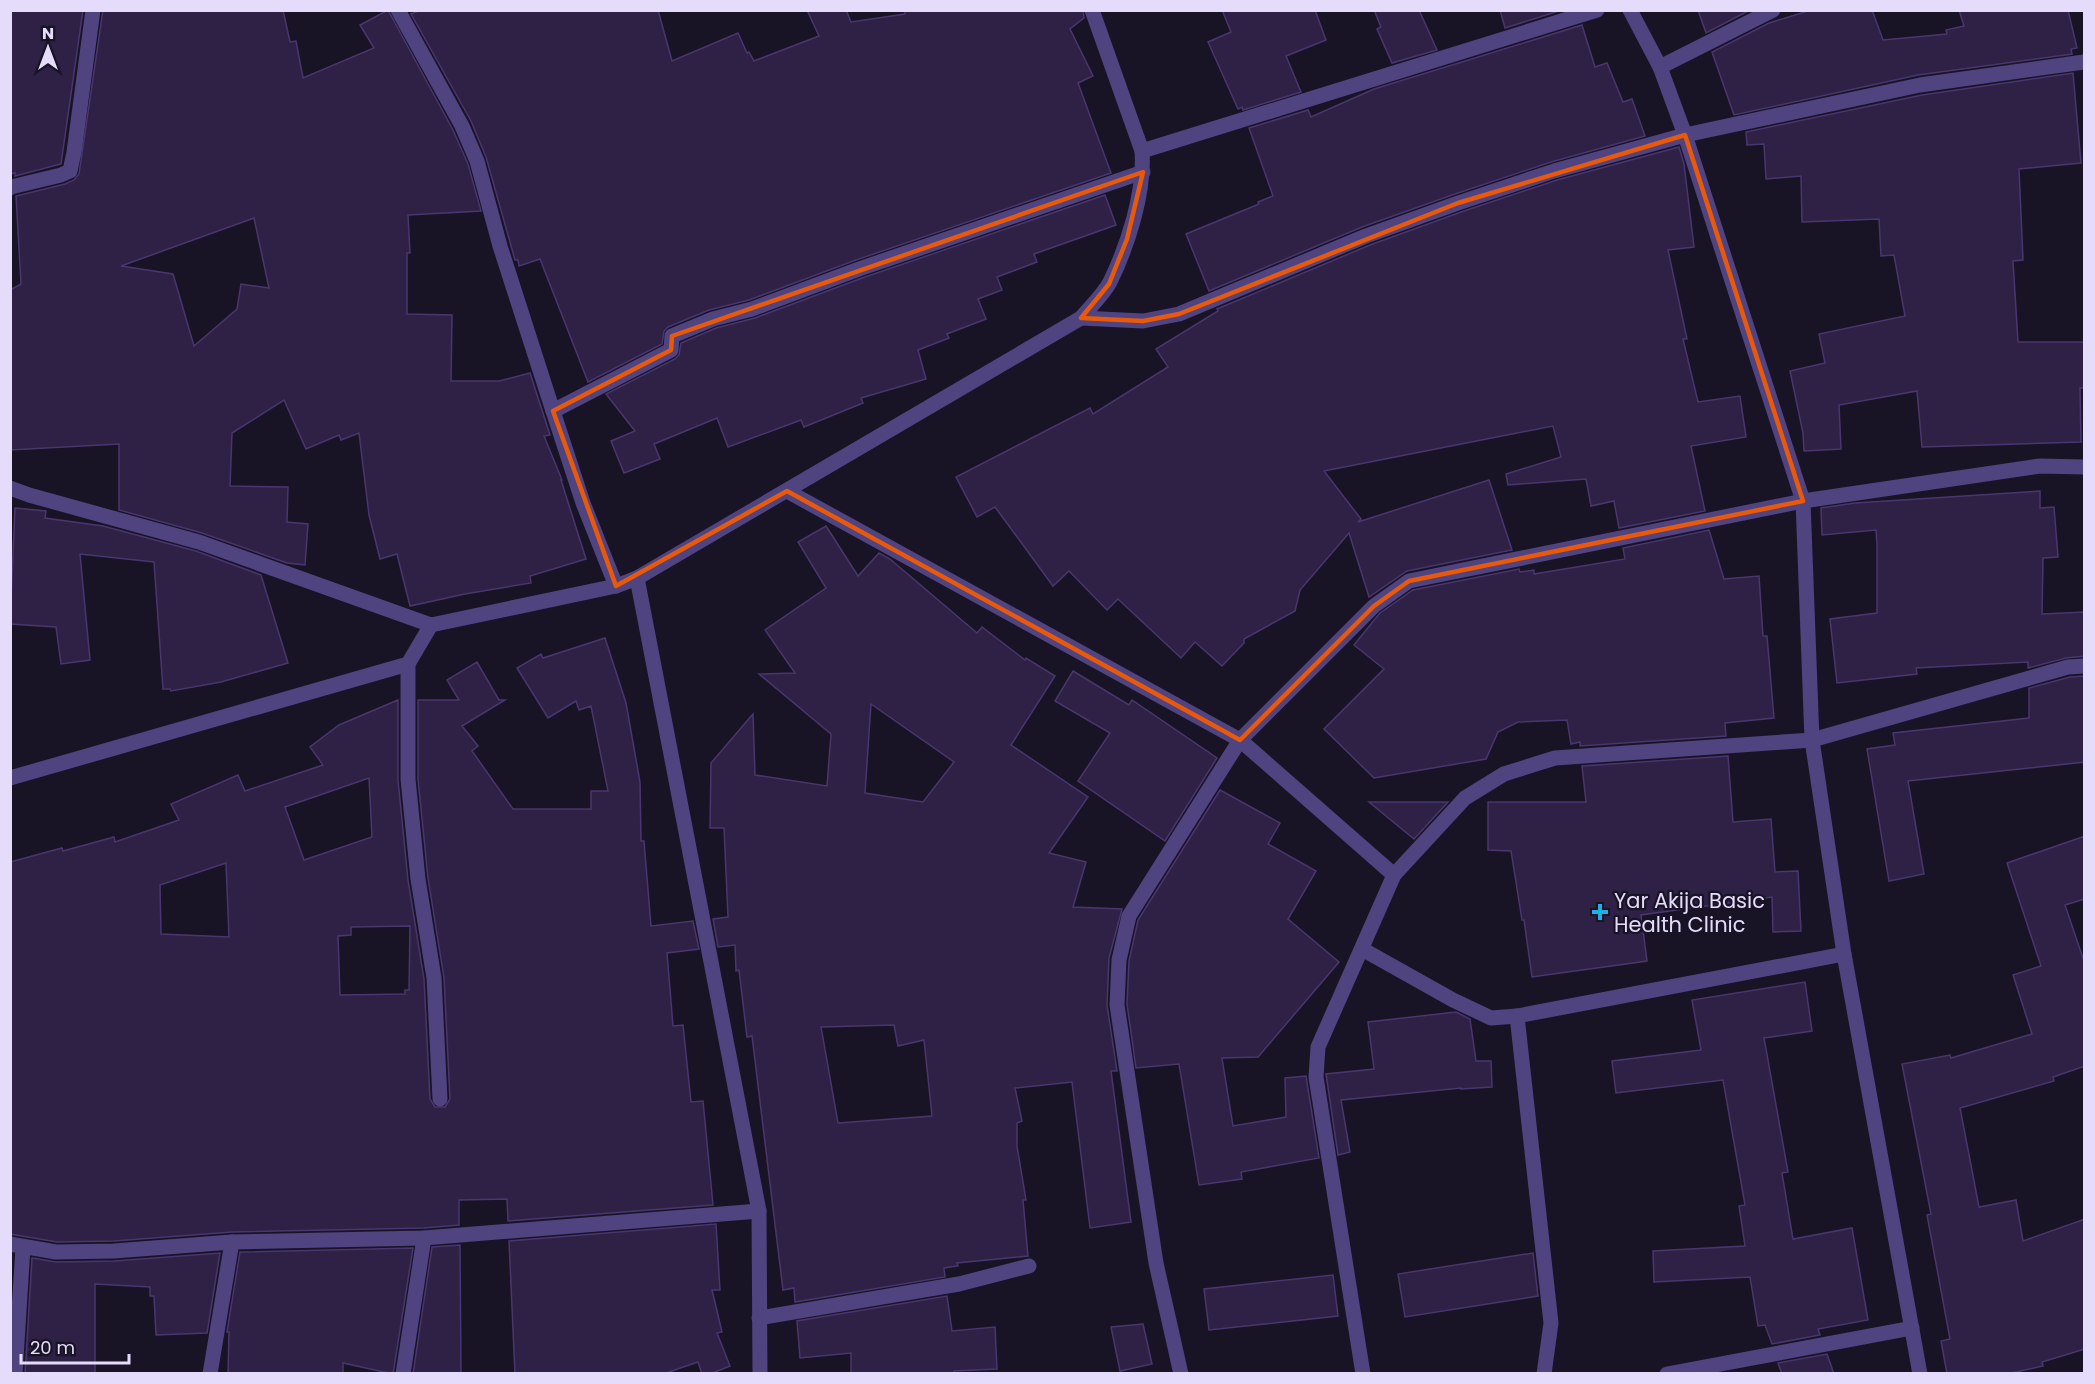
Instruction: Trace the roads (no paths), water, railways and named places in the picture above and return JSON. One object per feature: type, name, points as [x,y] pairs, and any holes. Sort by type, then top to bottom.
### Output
[{"type":"street","points":[[10,189],[11,186],[62,175],[70,171],[93,10]]},
{"type":"street","points":[[398,10],[462,126],[477,161],[500,246],[553,411],[616,586]]},
{"type":"street","points":[[10,488],[199,542],[431,625],[616,586],[637,578],[1081,318],[1109,284],[1127,239],[1143,172],[1142,151],[1092,10]]},
{"type":"street","points":[[1142,151],[1597,10]]},
{"type":"street","points":[[1630,10],[1660,67],[1685,135],[1803,501],[1812,740],[1844,954],[1920,1374]]},
{"type":"street","points":[[1660,67],[1773,10]]},
{"type":"street","points":[[1081,318],[1143,321],[1179,314],[1366,236],[1437,210],[1554,171],[1685,135],[1920,85],[2085,62]]},
{"type":"street","points":[[553,411],[671,351],[672,336],[713,319],[752,309],[859,269],[1143,172]]},
{"type":"street","points":[[1181,1374],[1156,1263],[1122,1040],[1117,1005],[1119,960],[1130,916],[1240,740],[1374,606],[1409,581],[1803,501],[2040,466],[2085,467]]},
{"type":"street","points":[[788,491],[1240,740],[1394,875]]},
{"type":"street","points":[[637,578],[759,1211],[760,1374]]},
{"type":"street","points":[[431,625],[408,663],[408,779],[418,879],[434,978],[440,1099]]},
{"type":"street","points":[[10,778],[408,663]]},
{"type":"street","points":[[1363,1374],[1316,1077],[1318,1047],[1394,875],[1465,798],[1504,774],[1555,758],[1812,740],[2068,667],[2085,666]]},
{"type":"street","points":[[1362,948],[1453,1000],[1491,1018],[1517,1016],[1844,954]]},
{"type":"street","points":[[1517,1016],[1551,1323],[1544,1374]]},
{"type":"street","points":[[15,1374],[17,1245],[56,1252],[114,1251],[232,1242],[424,1238],[759,1211]]},
{"type":"street","points":[[403,1374],[424,1238]]},
{"type":"street","points":[[210,1374],[232,1242]]},
{"type":"street","points":[[759,1318],[959,1284],[1029,1266]]},
{"type":"street","points":[[1666,1374],[1912,1328]]},
{"type":"place","name":"Yar Akija Basic Health Clinic","points":[[1600,912]]}]
